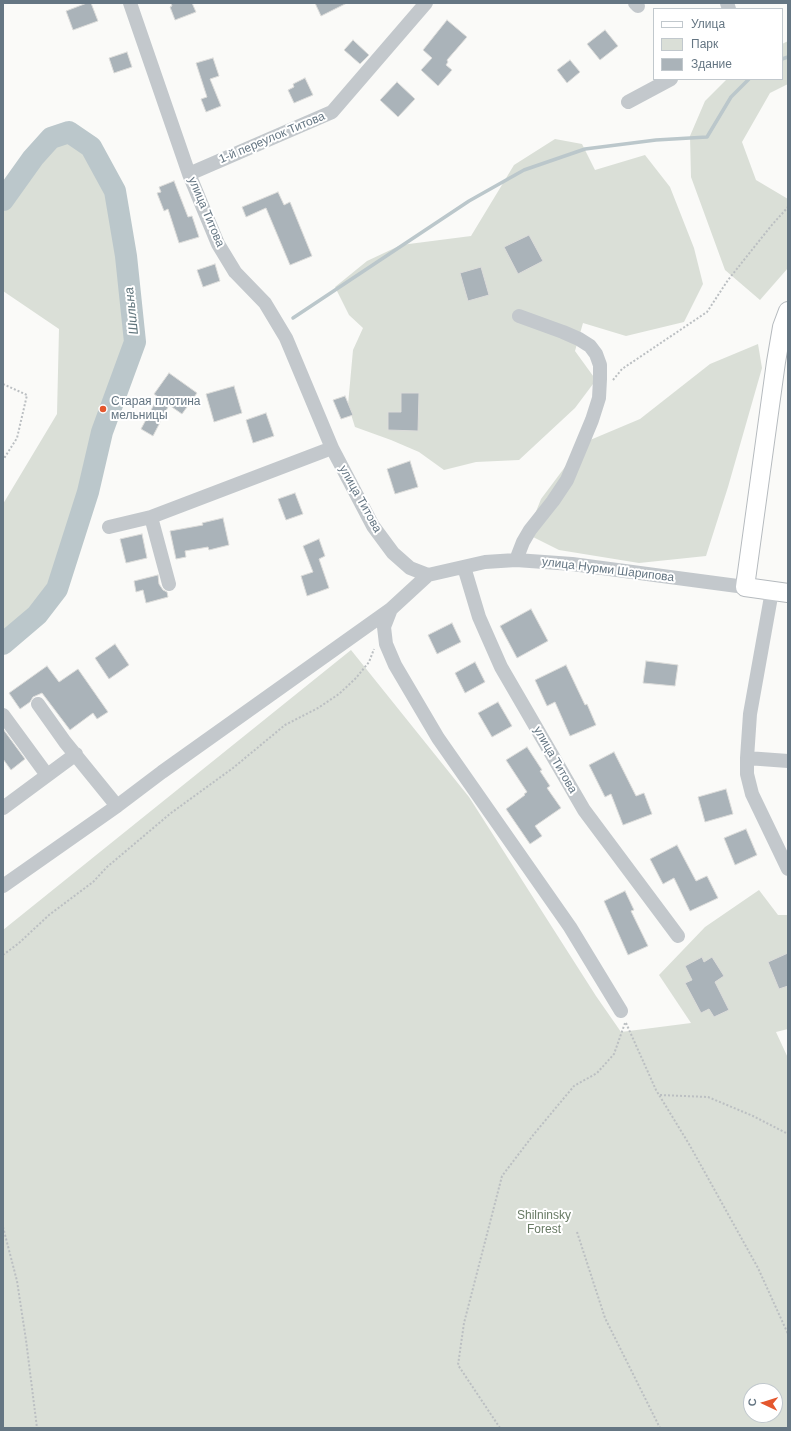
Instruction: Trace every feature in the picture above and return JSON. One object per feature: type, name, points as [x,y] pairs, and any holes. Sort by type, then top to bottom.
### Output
[{"type":"main road","points":[[745,587],[776,362],[782,327],[788,311]]},
{"type":"main road","name":"улица Нурми Шарипова","points":[[745,587],[780,592]]},
{"type":"street","name":"улица Титова","points":[[130,3],[189,174],[218,244],[235,272],[264,303],[286,338],[332,448],[377,532],[393,552],[410,568],[428,575]]},
{"type":"street","name":"1-й переулок Титова","points":[[189,174],[332,112],[426,3]]},
{"type":"street","points":[[628,102],[669,80]]},
{"type":"street","points":[[516,560],[523,542],[530,530],[553,501],[567,480],[592,420],[599,398],[600,379],[600,365],[596,354],[590,346],[563,332],[519,316]]},
{"type":"street","points":[[109,527],[152,517],[332,448]]},
{"type":"street","points":[[152,517],[169,584]]},
{"type":"street","name":"улица Нурми Шарипова","points":[[428,575],[485,562],[516,560],[580,565],[745,587]]},
{"type":"street","name":"улица Титова","points":[[464,567],[479,617],[501,667],[584,810],[678,936]]},
{"type":"street","points":[[3,886],[391,609],[428,575]]},
{"type":"street","points":[[780,592],[750,714],[747,774],[752,794],[788,869]]},
{"type":"street","points":[[391,609],[384,627],[386,644],[395,665],[438,738],[570,927],[623,1017]]},
{"type":"street","points":[[38,704],[117,806]]},
{"type":"street","points":[[3,715],[47,775]]},
{"type":"street","points":[[3,808],[76,754]]},
{"type":"street","points":[[747,758],[788,761]]},
{"type":"path","points":[[612,380],[622,369],[707,312],[728,280],[788,207]]},
{"type":"path","points":[[3,384],[27,394],[17,438],[3,460]]},
{"type":"path","points":[[3,955],[19,943],[49,915],[93,882],[107,867],[171,813],[233,768],[285,725],[318,708],[339,694],[356,678],[369,662],[384,627]]},
{"type":"path","points":[[623,1017],[660,1095],[758,1268],[788,1334]]},
{"type":"path","points":[[500,1428],[458,1365],[464,1323],[502,1176],[534,1134],[574,1086],[597,1073],[614,1054],[623,1017]]},
{"type":"path","points":[[660,1095],[708,1097],[753,1116],[788,1134]]},
{"type":"path","points":[[3,1227],[16,1281],[26,1340],[37,1428]]},
{"type":"path","points":[[577,1232],[605,1318],[660,1428]]},
{"type":"green space","points":[[788,41],[788,84],[770,93],[742,142],[756,180],[788,199],[788,268],[760,300],[725,270],[691,177],[690,136],[705,101],[726,80],[783,80],[783,44]]},
{"type":"green space","points":[[69,132],[91,147],[115,191],[126,256],[135,342],[102,432],[88,492],[57,589],[37,615],[3,644],[3,504],[57,414],[59,329],[3,291],[3,200],[33,158],[51,138]]},
{"type":"green space","points":[[555,139],[582,144],[595,170],[645,155],[670,187],[694,248],[703,284],[684,322],[626,336],[583,323],[575,351],[596,380],[575,408],[519,460],[476,462],[444,470],[419,452],[355,427],[348,405],[353,350],[363,328],[349,315],[335,287],[367,261],[401,245],[471,236],[514,165]]},
{"type":"green space","points":[[758,344],[762,368],[728,487],[706,556],[639,563],[559,550],[527,534],[541,499],[583,443],[640,419],[710,364]]},
{"type":"green space","name":"Shilninsky Forest","points":[[351,650],[469,797],[596,996],[621,1032],[691,1023],[659,975],[705,927],[759,890],[778,915],[788,915],[788,1029],[776,1032],[788,1058],[788,1428],[3,1428],[3,930]]},
{"type":"building","points":[[87,3],[91,3],[98,21],[73,30],[66,11]]},
{"type":"building","points":[[171,3],[192,3],[196,12],[175,20],[170,7],[172,6]]},
{"type":"building","points":[[315,3],[347,3],[321,16]]},
{"type":"building","points":[[447,20],[467,37],[447,60],[448,62],[446,65],[452,70],[438,86],[421,70],[432,58],[423,50]]},
{"type":"building","points":[[605,30],[618,46],[600,60],[587,44]]},
{"type":"building","points":[[353,40],[369,55],[360,64],[344,50]]},
{"type":"building","points":[[127,52],[132,67],[114,73],[109,58]]},
{"type":"building","points":[[213,58],[219,76],[210,79],[221,106],[206,112],[201,99],[207,97],[196,63]]},
{"type":"building","points":[[570,60],[580,72],[567,83],[557,70]]},
{"type":"building","points":[[305,78],[313,95],[294,103],[288,90],[294,87],[293,84]]},
{"type":"building","points":[[397,82],[415,99],[398,117],[380,100]]},
{"type":"building","points":[[174,181],[188,217],[192,216],[199,237],[179,243],[168,209],[164,211],[157,193],[161,192],[159,187]]},
{"type":"building","points":[[278,192],[284,205],[290,202],[312,256],[290,265],[266,208],[246,217],[242,207]]},
{"type":"building","points":[[529,235],[543,261],[518,274],[504,247]]},
{"type":"building","points":[[215,264],[220,281],[203,287],[197,270]]},
{"type":"building","points":[[481,267],[489,295],[468,301],[460,273]]},
{"type":"building","points":[[169,373],[197,393],[182,414],[169,405],[153,436],[141,429],[158,397],[154,394]]},
{"type":"building","points":[[234,386],[242,413],[214,422],[206,394]]},
{"type":"building","points":[[401,393],[419,393],[418,431],[388,430],[388,412],[401,412]]},
{"type":"building","points":[[345,396],[353,415],[341,419],[333,400]]},
{"type":"building","points":[[266,413],[274,436],[253,443],[246,420]]},
{"type":"building","points":[[410,461],[418,487],[395,494],[387,469]]},
{"type":"building","points":[[295,493],[303,514],[286,520],[278,499]]},
{"type":"building","points":[[223,518],[229,545],[209,550],[208,547],[185,551],[186,557],[176,559],[170,531],[203,525],[202,523]]},
{"type":"building","points":[[142,534],[147,558],[126,563],[120,539]]},
{"type":"building","points":[[319,539],[325,556],[319,559],[329,588],[307,596],[301,576],[313,572],[303,546]]},
{"type":"building","points":[[158,575],[159,584],[163,590],[167,592],[168,597],[146,603],[143,590],[136,592],[134,581]]},
{"type":"building","points":[[531,609],[548,641],[517,658],[500,626]]},
{"type":"building","points":[[452,623],[461,642],[437,654],[428,635]]},
{"type":"building","points":[[115,644],[129,665],[109,679],[95,658]]},
{"type":"building","points":[[646,661],[678,665],[675,686],[643,683]]},
{"type":"building","points":[[475,662],[485,682],[465,693],[455,673]]},
{"type":"building","points":[[566,665],[585,705],[587,704],[596,725],[570,736],[555,702],[547,706],[535,680]]},
{"type":"building","points":[[47,666],[59,682],[78,669],[108,712],[97,719],[93,713],[70,730],[42,693],[33,697],[30,702],[20,709],[9,693]]},
{"type":"building","points":[[498,702],[512,726],[492,737],[478,713]]},
{"type":"building","points":[[3,729],[25,759],[11,770],[3,759]]},
{"type":"building","points":[[527,747],[542,770],[540,771],[550,786],[547,788],[561,808],[535,826],[542,836],[530,844],[506,809],[527,792],[506,760]]},
{"type":"building","points":[[614,752],[636,796],[644,793],[652,814],[623,825],[611,794],[605,797],[589,765]]},
{"type":"building","points":[[726,789],[733,814],[705,822],[698,797]]},
{"type":"building","points":[[746,829],[757,855],[735,865],[724,838]]},
{"type":"building","points":[[677,845],[696,881],[707,876],[718,898],[690,911],[674,878],[663,884],[650,859]]},
{"type":"building","points":[[625,891],[634,910],[631,911],[648,946],[628,955],[604,901]]},
{"type":"building","points":[[788,953],[788,986],[779,989],[768,962]]},
{"type":"building","points":[[702,957],[704,962],[712,957],[724,976],[715,982],[729,1010],[714,1017],[709,1009],[701,1013],[685,983],[692,980],[685,966]]},
{"type":"waterway","points":[[783,59],[788,57]]},
{"type":"waterway","points":[[293,318],[469,201],[524,170],[585,149],[656,140],[707,137],[731,97],[748,80]]},
{"type":"waterway","name":"Шильна","points":[[3,200],[33,158],[51,138],[69,132],[91,147],[115,191],[126,256],[135,342],[102,432],[88,492],[57,589],[37,615],[3,644]]},
{"type":"place","name":"Старая плотина мельницы","points":[[103,409]]}]
